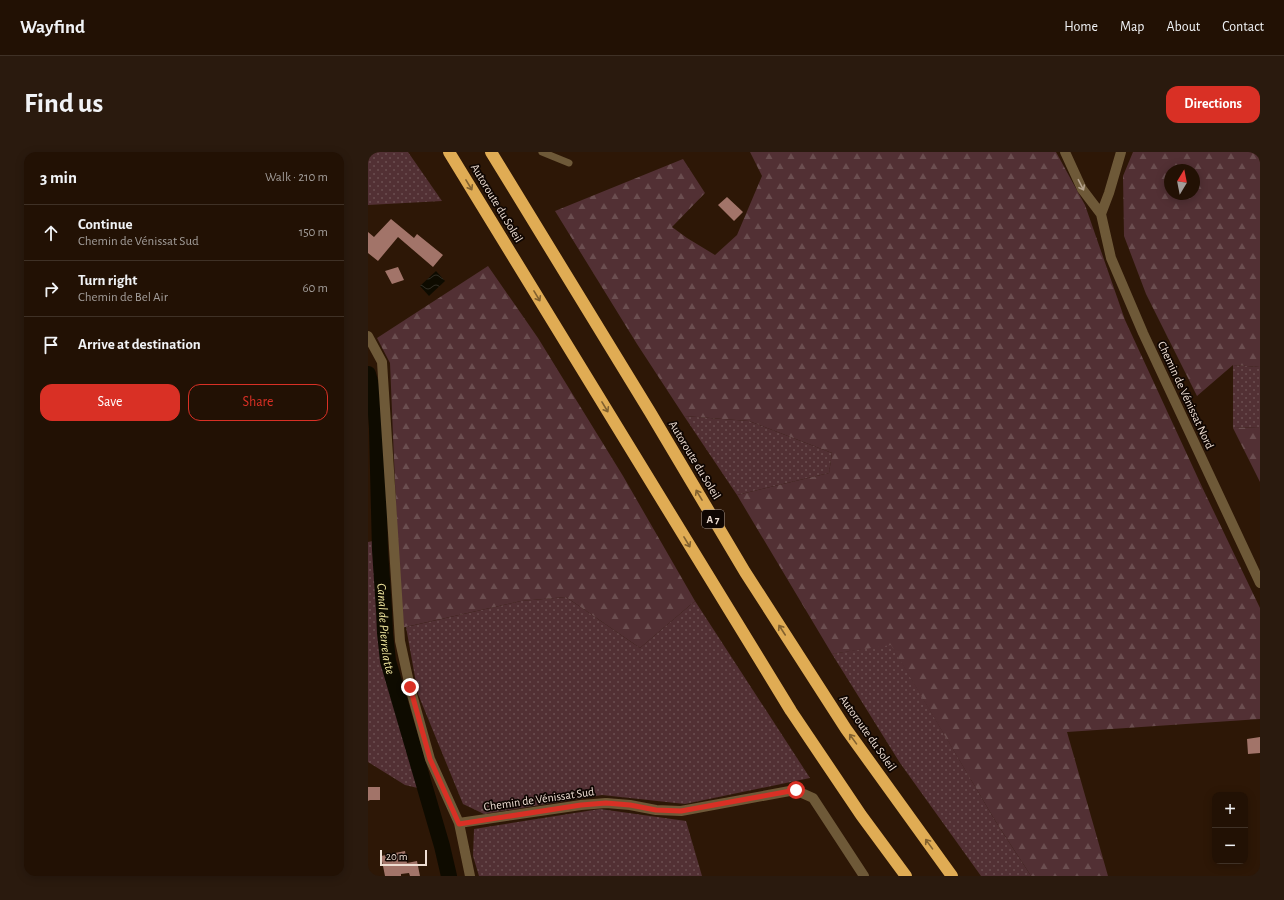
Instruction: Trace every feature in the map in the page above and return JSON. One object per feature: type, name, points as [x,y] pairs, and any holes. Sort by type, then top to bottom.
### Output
[{"type":"highway","name":"Autoroute du Soleil","points":[[449,152],[791,711],[861,815],[906,876]]},
{"type":"highway","name":"Autoroute du Soleil","points":[[491,152],[614,352],[745,572],[846,729],[952,876]]},
{"type":"street","name":"Chemin de Vénissat Nord","points":[[1065,152],[1082,189],[1101,214],[1111,258],[1143,333],[1260,583]]},
{"type":"street","points":[[1101,214],[1121,152]]},
{"type":"street","points":[[368,336],[382,362],[400,641],[410,687],[430,759],[459,824],[470,876]]},
{"type":"street","name":"Chemin de Vénissat Sud","points":[[459,824],[581,805],[606,803],[630,805],[656,810],[681,811],[796,790],[813,798],[864,876]]},
{"type":"lane","points":[[542,152],[569,163]]},
{"type":"green space","points":[[368,152],[408,152],[442,201],[368,205]]},
{"type":"green space","points":[[750,152],[1056,152],[1085,205],[1125,320],[1260,608],[1260,719],[1067,732],[1108,876],[1031,876],[996,822],[891,645],[832,654],[737,495],[829,473],[832,453],[749,421],[684,416],[637,344],[555,211],[683,159],[705,193],[672,227],[715,255],[737,235],[762,176]]},
{"type":"green space","points":[[1133,152],[1260,152],[1260,367],[1233,365],[1197,396],[1146,294],[1124,236],[1123,176]]},
{"type":"green space","points":[[488,266],[538,338],[623,476],[695,601],[640,648],[566,597],[521,601],[401,628],[390,363],[377,338]]},
{"type":"green space","points":[[1233,365],[1260,367],[1260,427],[1233,428]]},
{"type":"green space","points":[[684,416],[749,421],[832,453],[829,473],[737,495]]},
{"type":"green space","points":[[1260,427],[1260,482],[1233,428]]},
{"type":"green space","points":[[373,541],[383,667],[422,789],[405,785],[368,762],[368,542]]},
{"type":"green space","points":[[566,597],[640,648],[695,601],[810,778],[685,804],[602,795],[484,814],[463,804],[418,694],[406,627],[521,601]]},
{"type":"green space","points":[[891,644],[996,822],[1031,876],[981,876],[900,763],[832,654]]},
{"type":"green space","points":[[600,809],[686,821],[702,876],[479,876],[473,856],[474,829]]},
{"type":"water","points":[[436,271],[445,281],[429,296],[420,286]]},
{"type":"building","points":[[727,197],[743,212],[734,221],[718,205]]},
{"type":"building","points":[[391,219],[414,238],[417,234],[443,255],[433,267],[398,237],[378,261],[368,253],[368,232],[374,237]]},
{"type":"building","points":[[398,267],[404,280],[392,284],[385,271]]},
{"type":"building","points":[[1260,737],[1260,753],[1248,754],[1247,739]]},
{"type":"building","points":[[368,787],[380,787],[380,800],[368,801]]},
{"type":"building","points":[[405,851],[407,863],[417,861],[420,876],[410,876],[409,873],[401,874],[401,876],[385,876],[381,856]]},
{"type":"waterway","name":"Canal de Pierrelatte","points":[[368,374],[375,400],[377,428],[380,550],[388,661],[442,846],[449,876]]},
{"type":"route","points":[[410,687],[430,759],[459,824],[581,805],[606,803],[630,805],[656,810],[681,811],[796,790]]}]
